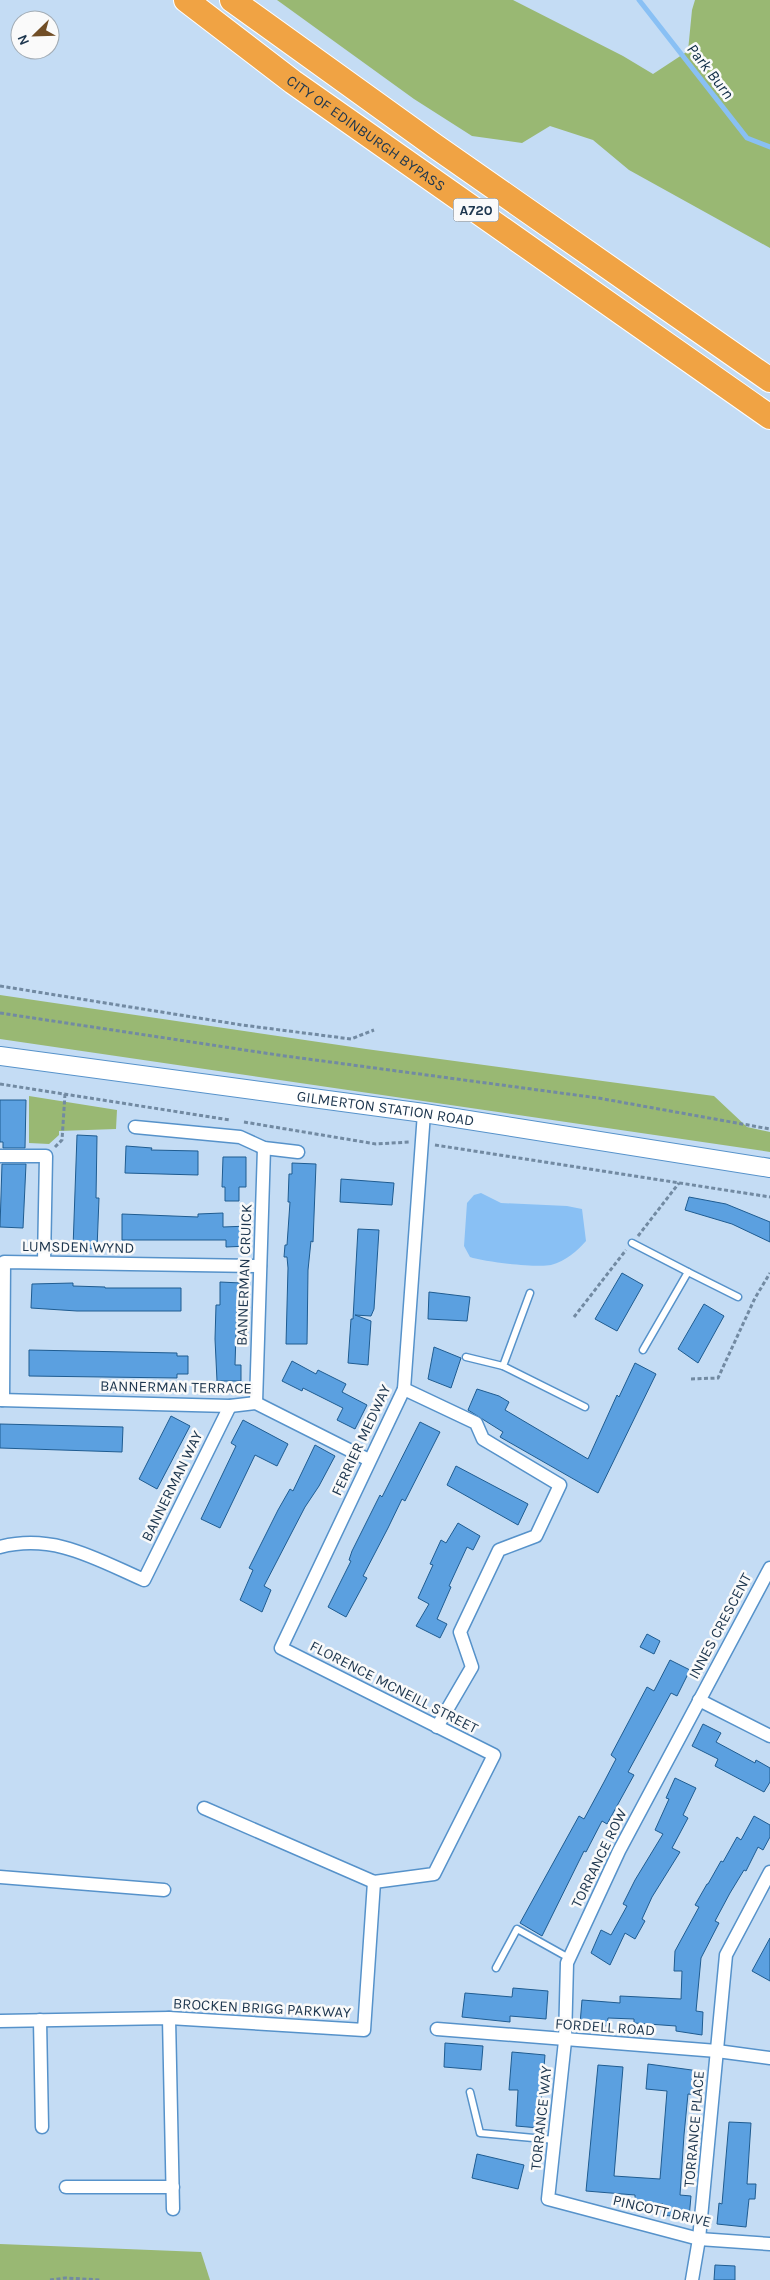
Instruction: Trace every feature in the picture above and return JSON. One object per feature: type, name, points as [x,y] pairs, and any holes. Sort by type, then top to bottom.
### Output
[{"type":"highway","name":"CITY OF EDINBURGH BYPASS","points":[[186,0],[293,82],[770,417]]},
{"type":"highway","name":"CITY OF EDINBURGH BYPASS","points":[[232,0],[435,146],[770,380]]},
{"type":"street","name":"GILMERTON STATION ROAD","points":[[0,1056],[424,1113],[770,1168]]},
{"type":"street","name":"FERRIER MEDWAY","points":[[281,1648],[404,1389],[424,1113]]},
{"type":"street","points":[[135,1127],[240,1137],[264,1148],[298,1152]]},
{"type":"street","name":"BANNERMAN CRUICK","points":[[256,1403],[264,1148]]},
{"type":"street","points":[[0,1156],[46,1156],[44,1262]]},
{"type":"street","name":"LUMSDEN WYND","points":[[1,1400],[4,1262],[260,1266]]},
{"type":"street","points":[[404,1389],[476,1423],[483,1439],[560,1485],[536,1536],[499,1550],[460,1632],[472,1667],[437,1728]]},
{"type":"street","name":"BANNERMAN TERRACE","points":[[1,1400],[230,1406],[256,1403],[369,1460]]},
{"type":"street","name":"BANNERMAN WAY","points":[[0,1547],[46,1542],[72,1548],[144,1580],[230,1406]]},
{"type":"street","name":"INNES CRESCENT","points":[[698,1700],[770,1568]]},
{"type":"street","name":"FLORENCE MCNEILL STREET","points":[[281,1648],[494,1755],[434,1874],[374,1882]]},
{"type":"street","points":[[698,1700],[770,1736]]},
{"type":"street","name":"TORRANCE ROW","points":[[565,2040],[567,1963],[619,1851],[698,1700]]},
{"type":"street","points":[[204,1808],[374,1882]]},
{"type":"street","name":"TORRANCE PLACE","points":[[692,2280],[699,2239],[726,1955],[770,1872]]},
{"type":"street","points":[[0,1877],[164,1890]]},
{"type":"street","name":"BROCKEN BRIGG PARKWAY","points":[[0,2021],[169,2018],[364,2030],[374,1882]]},
{"type":"street","points":[[169,2018],[173,2209]]},
{"type":"street","points":[[40,2020],[42,2127]]},
{"type":"street","name":"FORDELL ROAD","points":[[437,2029],[770,2058]]},
{"type":"street","name":"TORRANCE WAY","points":[[548,2199],[565,2040]]},
{"type":"street","points":[[66,2187],[173,2187]]},
{"type":"street","name":"PINCOTT DRIVE","points":[[548,2199],[699,2239],[770,2244]]},
{"type":"lane","points":[[632,1243],[738,1297]]},
{"type":"lane","points":[[644,1350],[688,1272]]},
{"type":"lane","points":[[503,1366],[530,1294]]},
{"type":"lane","points":[[466,1357],[503,1366],[585,1407]]},
{"type":"lane","points":[[496,1968],[517,1929],[569,1958]]},
{"type":"lane","points":[[470,2092],[480,2133],[555,2140]]},
{"type":"path","points":[[0,986],[242,1025],[351,1039],[374,1030]]},
{"type":"path","points":[[0,1013],[278,1055],[598,1098],[770,1129]]},
{"type":"path","points":[[0,1084],[376,1144],[422,1143],[770,1197]]},
{"type":"path","points":[[46,1156],[62,1140],[65,1093]]},
{"type":"path","points":[[691,1379],[718,1378],[755,1298],[770,1273]]},
{"type":"path","points":[[50,2280],[65,2278],[101,2280]]},
{"type":"green space","points":[[277,0],[513,0],[623,56],[653,74],[688,51],[692,10],[695,0],[770,0],[770,248],[629,170],[593,140],[550,126],[522,143],[472,136],[414,99]]},
{"type":"green space","points":[[0,995],[366,1049],[714,1096],[747,1127],[770,1132],[770,1152],[0,1039]]},
{"type":"green space","points":[[29,1096],[117,1110],[116,1129],[59,1131],[59,1135],[49,1144],[29,1143]]},
{"type":"green space","points":[[0,2244],[201,2252],[210,2280],[0,2280]]},
{"type":"water","points":[[481,1193],[501,1203],[567,1206],[582,1209],[586,1241],[562,1261],[544,1266],[511,1264],[470,1257],[464,1246],[467,1203],[474,1195]]},
{"type":"building","points":[[0,1100],[26,1100],[25,1148],[3,1148],[3,1142],[0,1142]]},
{"type":"building","points":[[77,1135],[97,1136],[96,1198],[99,1198],[97,1249],[73,1248]]},
{"type":"building","points":[[126,1146],[152,1148],[151,1150],[198,1151],[198,1175],[125,1173]]},
{"type":"building","points":[[223,1157],[246,1157],[246,1187],[239,1187],[239,1201],[225,1201],[225,1187],[222,1187]]},
{"type":"building","points":[[292,1163],[316,1164],[313,1242],[311,1241],[308,1270],[307,1344],[286,1344],[288,1268],[287,1257],[284,1257],[285,1245],[287,1245],[290,1202],[288,1202],[289,1174],[292,1174]]},
{"type":"building","points":[[2,1164],[26,1164],[23,1228],[0,1227]]},
{"type":"building","points":[[341,1179],[394,1183],[392,1205],[340,1202]]},
{"type":"building","points":[[689,1197],[726,1204],[770,1222],[770,1242],[732,1224],[685,1210]]},
{"type":"building","points":[[223,1213],[223,1227],[249,1226],[249,1246],[226,1247],[226,1240],[122,1240],[122,1214],[198,1217],[198,1214]]},
{"type":"building","points":[[358,1229],[379,1230],[374,1309],[371,1316],[355,1315],[371,1321],[368,1365],[348,1363],[351,1319],[353,1319]]},
{"type":"building","points":[[622,1273],[643,1285],[617,1331],[595,1319]]},
{"type":"building","points":[[220,1282],[241,1283],[240,1302],[237,1302],[235,1365],[241,1365],[241,1381],[217,1381],[216,1305],[220,1305]]},
{"type":"building","points":[[73,1283],[73,1286],[105,1288],[181,1288],[181,1311],[77,1311],[31,1308],[32,1284]]},
{"type":"building","points":[[429,1292],[470,1297],[467,1321],[428,1319]]},
{"type":"building","points":[[704,1304],[724,1316],[698,1363],[678,1349]]},
{"type":"building","points":[[434,1347],[461,1358],[451,1388],[428,1379]]},
{"type":"building","points":[[29,1350],[177,1353],[177,1356],[188,1356],[188,1374],[177,1374],[177,1378],[29,1376]]},
{"type":"building","points":[[292,1361],[316,1374],[318,1370],[346,1384],[342,1392],[367,1405],[355,1429],[337,1420],[343,1408],[303,1388],[302,1391],[282,1381]]},
{"type":"building","points":[[635,1363],[656,1374],[598,1493],[500,1437],[503,1432],[468,1410],[477,1389],[499,1396],[509,1402],[505,1410],[588,1459],[617,1395],[619,1397]]},
{"type":"building","points":[[171,1416],[190,1426],[157,1489],[139,1479]]},
{"type":"building","points":[[243,1420],[288,1444],[277,1466],[255,1455],[220,1528],[201,1519],[236,1446],[231,1443]]},
{"type":"building","points":[[420,1422],[440,1432],[405,1501],[402,1499],[363,1576],[367,1578],[346,1617],[328,1607],[351,1561],[349,1560],[352,1551]]},
{"type":"building","points":[[0,1424],[123,1427],[122,1452],[0,1448]]},
{"type":"building","points":[[315,1445],[335,1456],[305,1507],[264,1586],[271,1590],[262,1612],[240,1600],[253,1570],[249,1568],[290,1489],[293,1491]]},
{"type":"building","points":[[456,1466],[528,1504],[518,1525],[447,1485]]},
{"type":"building","points":[[458,1523],[480,1536],[473,1550],[467,1547],[449,1586],[451,1587],[437,1619],[447,1624],[440,1638],[416,1626],[429,1604],[418,1598],[433,1565],[430,1564],[441,1540],[446,1543]]},
{"type":"building","points":[[647,1634],[660,1641],[654,1654],[640,1647]]},
{"type":"building","points":[[670,1660],[690,1670],[677,1696],[671,1693],[628,1772],[634,1775],[607,1824],[602,1821],[586,1852],[584,1851],[542,1936],[520,1923],[579,1816],[584,1819],[604,1782],[616,1759],[611,1755],[647,1687],[654,1691]]},
{"type":"building","points":[[703,1724],[721,1733],[716,1742],[755,1763],[756,1760],[770,1768],[770,1782],[764,1792],[715,1766],[718,1759],[692,1746]]},
{"type":"building","points":[[675,1778],[696,1788],[683,1815],[688,1818],[672,1848],[680,1852],[652,1897],[642,1919],[645,1921],[635,1939],[625,1933],[610,1965],[591,1953],[601,1930],[611,1935],[627,1906],[623,1904],[635,1880],[663,1834],[655,1830],[669,1799],[666,1798]]},
{"type":"building","points":[[754,1816],[770,1825],[770,1837],[763,1850],[758,1847],[746,1871],[744,1870],[730,1893],[715,1921],[719,1923],[701,1958],[696,2011],[703,2012],[702,2035],[676,2031],[676,2026],[634,2023],[634,2019],[608,2018],[607,2026],[580,2024],[582,2000],[620,2003],[620,1996],[681,1999],[682,1971],[674,1971],[675,1951],[699,1907],[695,1905],[707,1884],[721,1861],[723,1862],[737,1837],[741,1840]]},
{"type":"building","points":[[770,1938],[770,1981],[752,1971]]},
{"type":"building","points":[[513,1988],[548,1991],[546,2019],[510,2016],[510,2022],[462,2017],[465,1993],[512,1997]]},
{"type":"building","points":[[445,2043],[483,2046],[481,2070],[444,2067]]},
{"type":"building","points":[[512,2052],[545,2055],[539,2128],[516,2126],[518,2090],[509,2090]]},
{"type":"building","points":[[648,2064],[699,2071],[697,2095],[688,2094],[684,2135],[680,2195],[691,2196],[689,2218],[662,2215],[663,2204],[635,2202],[635,2195],[586,2191],[598,2065],[623,2067],[614,2176],[660,2179],[667,2091],[646,2089]]},
{"type":"building","points":[[729,2122],[751,2123],[747,2184],[756,2184],[755,2199],[749,2199],[746,2227],[717,2224],[719,2203],[722,2204]]},
{"type":"building","points":[[477,2154],[524,2165],[518,2189],[472,2178]]},
{"type":"building","points":[[715,2265],[735,2266],[735,2280],[714,2280]]},
{"type":"waterway","name":"Park Burn","points":[[639,0],[747,138],[770,147]]}]
